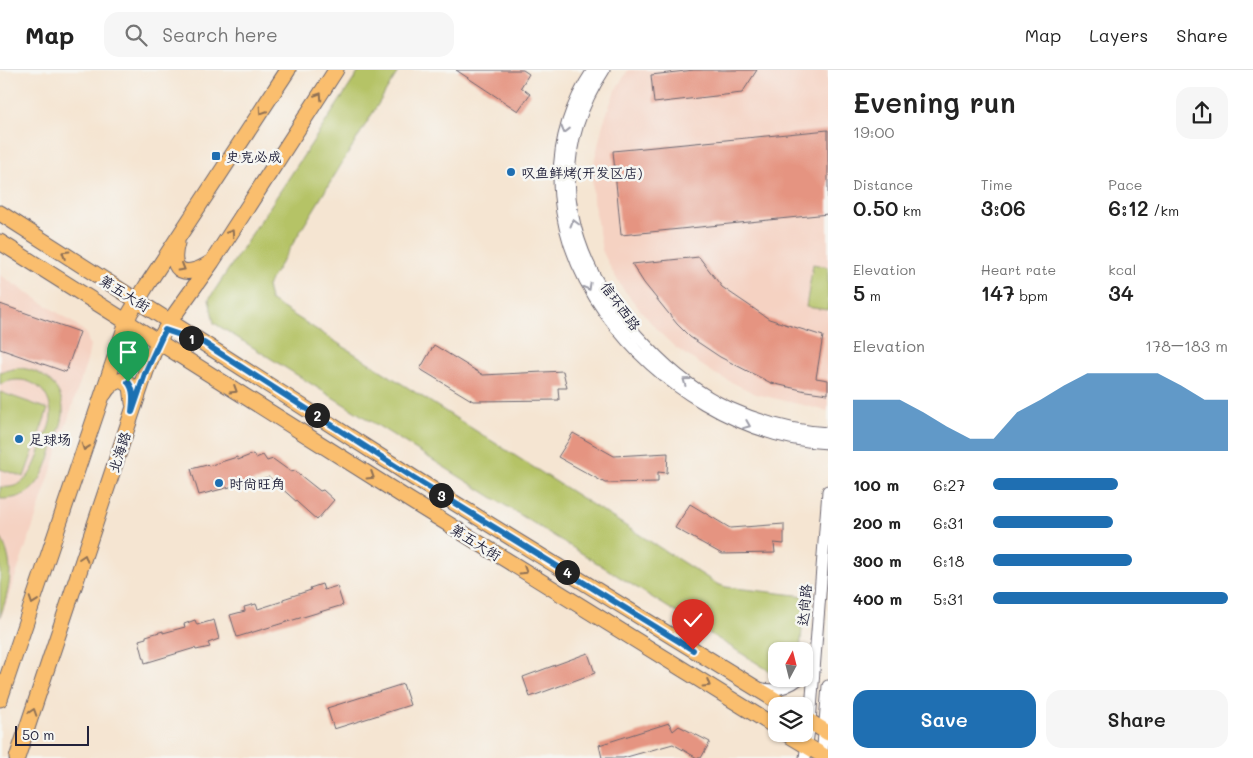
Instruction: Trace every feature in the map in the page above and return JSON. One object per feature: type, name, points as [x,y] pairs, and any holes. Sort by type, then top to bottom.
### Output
[{"type":"main road","points":[[0,699],[114,359],[133,312],[159,266],[288,70]]},
{"type":"main road","points":[[114,359],[127,340],[155,329],[194,288],[336,70]]},
{"type":"main road","name":"第五大街","points":[[0,213],[106,280],[133,312],[155,329],[193,364],[402,496],[768,722]]},
{"type":"main road","points":[[178,239],[174,263],[180,269],[189,272],[200,269],[212,262]]},
{"type":"main road","name":"第五大街","points":[[0,242],[93,300],[133,312],[155,329],[204,343],[414,478],[770,697]]},
{"type":"main road","points":[[106,280],[120,286],[133,286],[145,280],[159,266]]},
{"type":"main road","points":[[93,300],[105,311],[111,321],[115,345],[114,359]]},
{"type":"main road","name":"北海路","points":[[17,758],[146,371],[155,329]]},
{"type":"main road","points":[[146,371],[155,360],[163,357],[178,358],[193,364]]},
{"type":"main road","points":[[100,401],[111,385],[122,380],[131,386],[132,412]]},
{"type":"main road","points":[[813,724],[826,732]]},
{"type":"main road","points":[[795,742],[806,752],[824,757]]},
{"type":"street","name":"信环西路","points":[[592,70],[577,95],[564,133],[560,159],[559,191],[563,221],[570,246],[584,279],[601,308],[649,364],[691,396],[721,414],[750,427],[783,437],[828,443]]},
{"type":"street","name":"信环西路","points":[[604,70],[578,120],[571,150],[569,188],[571,213],[578,238],[589,267],[609,302],[636,335],[664,362],[690,384],[715,400],[763,421],[828,434]]},
{"type":"street","name":"达尚路","points":[[810,697],[828,491]]},
{"type":"street","points":[[813,652],[816,641]]},
{"type":"street","points":[[748,684],[768,690],[782,688]]},
{"type":"street","points":[[824,757],[828,686]]},
{"type":"shaded area","points":[[628,70],[828,70],[828,411],[756,394],[715,374],[676,348],[657,330],[623,289],[612,271],[602,250],[593,200],[592,171],[603,124],[614,93]]},
{"type":"shaded area","points":[[0,275],[75,324],[86,333],[90,346],[87,361],[34,523],[0,621]]},
{"type":"green space","points":[[360,70],[399,70],[267,286],[270,300],[717,584],[726,587],[805,596],[801,642],[768,642],[768,670],[214,323],[209,299]]},
{"type":"green space","points":[[813,264],[828,267],[828,310],[806,307]]},
{"type":"green space","points":[[18,368],[36,372],[51,382],[60,396],[63,405],[63,415],[47,465],[37,483],[23,495],[0,499],[0,487],[18,485],[30,474],[51,419],[49,403],[40,388],[25,381],[17,380],[8,381],[0,385],[0,372]]},
{"type":"green space","name":"足球场","points":[[0,392],[48,409],[24,477],[0,469]]},
{"type":"green space","points":[[0,536],[8,557],[10,576],[0,617]]},
{"type":"building","points":[[456,70],[523,70],[529,74],[521,87],[530,94],[518,111]]},
{"type":"building","points":[[694,70],[757,70],[742,93],[654,103],[651,75]]},
{"type":"building","points":[[828,130],[828,214],[621,235],[613,151]]},
{"type":"building","points":[[699,257],[722,287],[769,319],[823,336],[816,378],[828,380],[828,394],[771,383],[720,357],[690,337],[677,324],[644,283],[632,264]]},
{"type":"building","points":[[0,304],[80,332],[66,372],[0,349]]},
{"type":"building","points":[[434,345],[483,375],[563,371],[567,388],[558,388],[559,400],[473,401],[420,369]]},
{"type":"building","points":[[573,433],[614,456],[668,453],[667,473],[658,472],[658,482],[605,483],[558,457]]},
{"type":"building","name":"时尚旺角","points":[[253,454],[256,458],[263,455],[267,461],[273,459],[291,472],[295,471],[334,500],[317,520],[269,477],[199,495],[191,469],[237,457],[238,460]]},
{"type":"building","points":[[690,504],[730,528],[784,524],[784,544],[774,543],[775,553],[722,554],[675,528]]},
{"type":"building","points":[[322,584],[324,590],[337,586],[343,605],[237,637],[230,615],[245,611],[244,607],[256,604],[258,609],[283,601],[283,599],[311,590],[310,588]]},
{"type":"building","points":[[195,620],[197,625],[214,620],[219,639],[208,643],[210,647],[196,650],[195,648],[145,663],[139,640],[163,631],[163,633],[185,627],[184,624]]},
{"type":"building","points":[[588,653],[595,673],[530,697],[523,677]]},
{"type":"building","points":[[403,684],[410,705],[334,729],[327,708]]},
{"type":"building","points":[[669,723],[673,731],[679,726],[710,742],[701,758],[697,758],[673,744],[623,758],[602,758],[599,745]]},
{"type":"place","name":"史克必成","points":[[216,156]]},
{"type":"place","name":"叹鱼鲜烤(开发区店)","points":[[511,172]]},
{"type":"place","name":"足球场","points":[[19,439]]},
{"type":"place","name":"时尚旺角","points":[[219,483]]},
{"type":"route","points":[[128,382],[132,392],[132,412],[146,371],[165,330],[204,343],[414,478],[693,650]]}]
